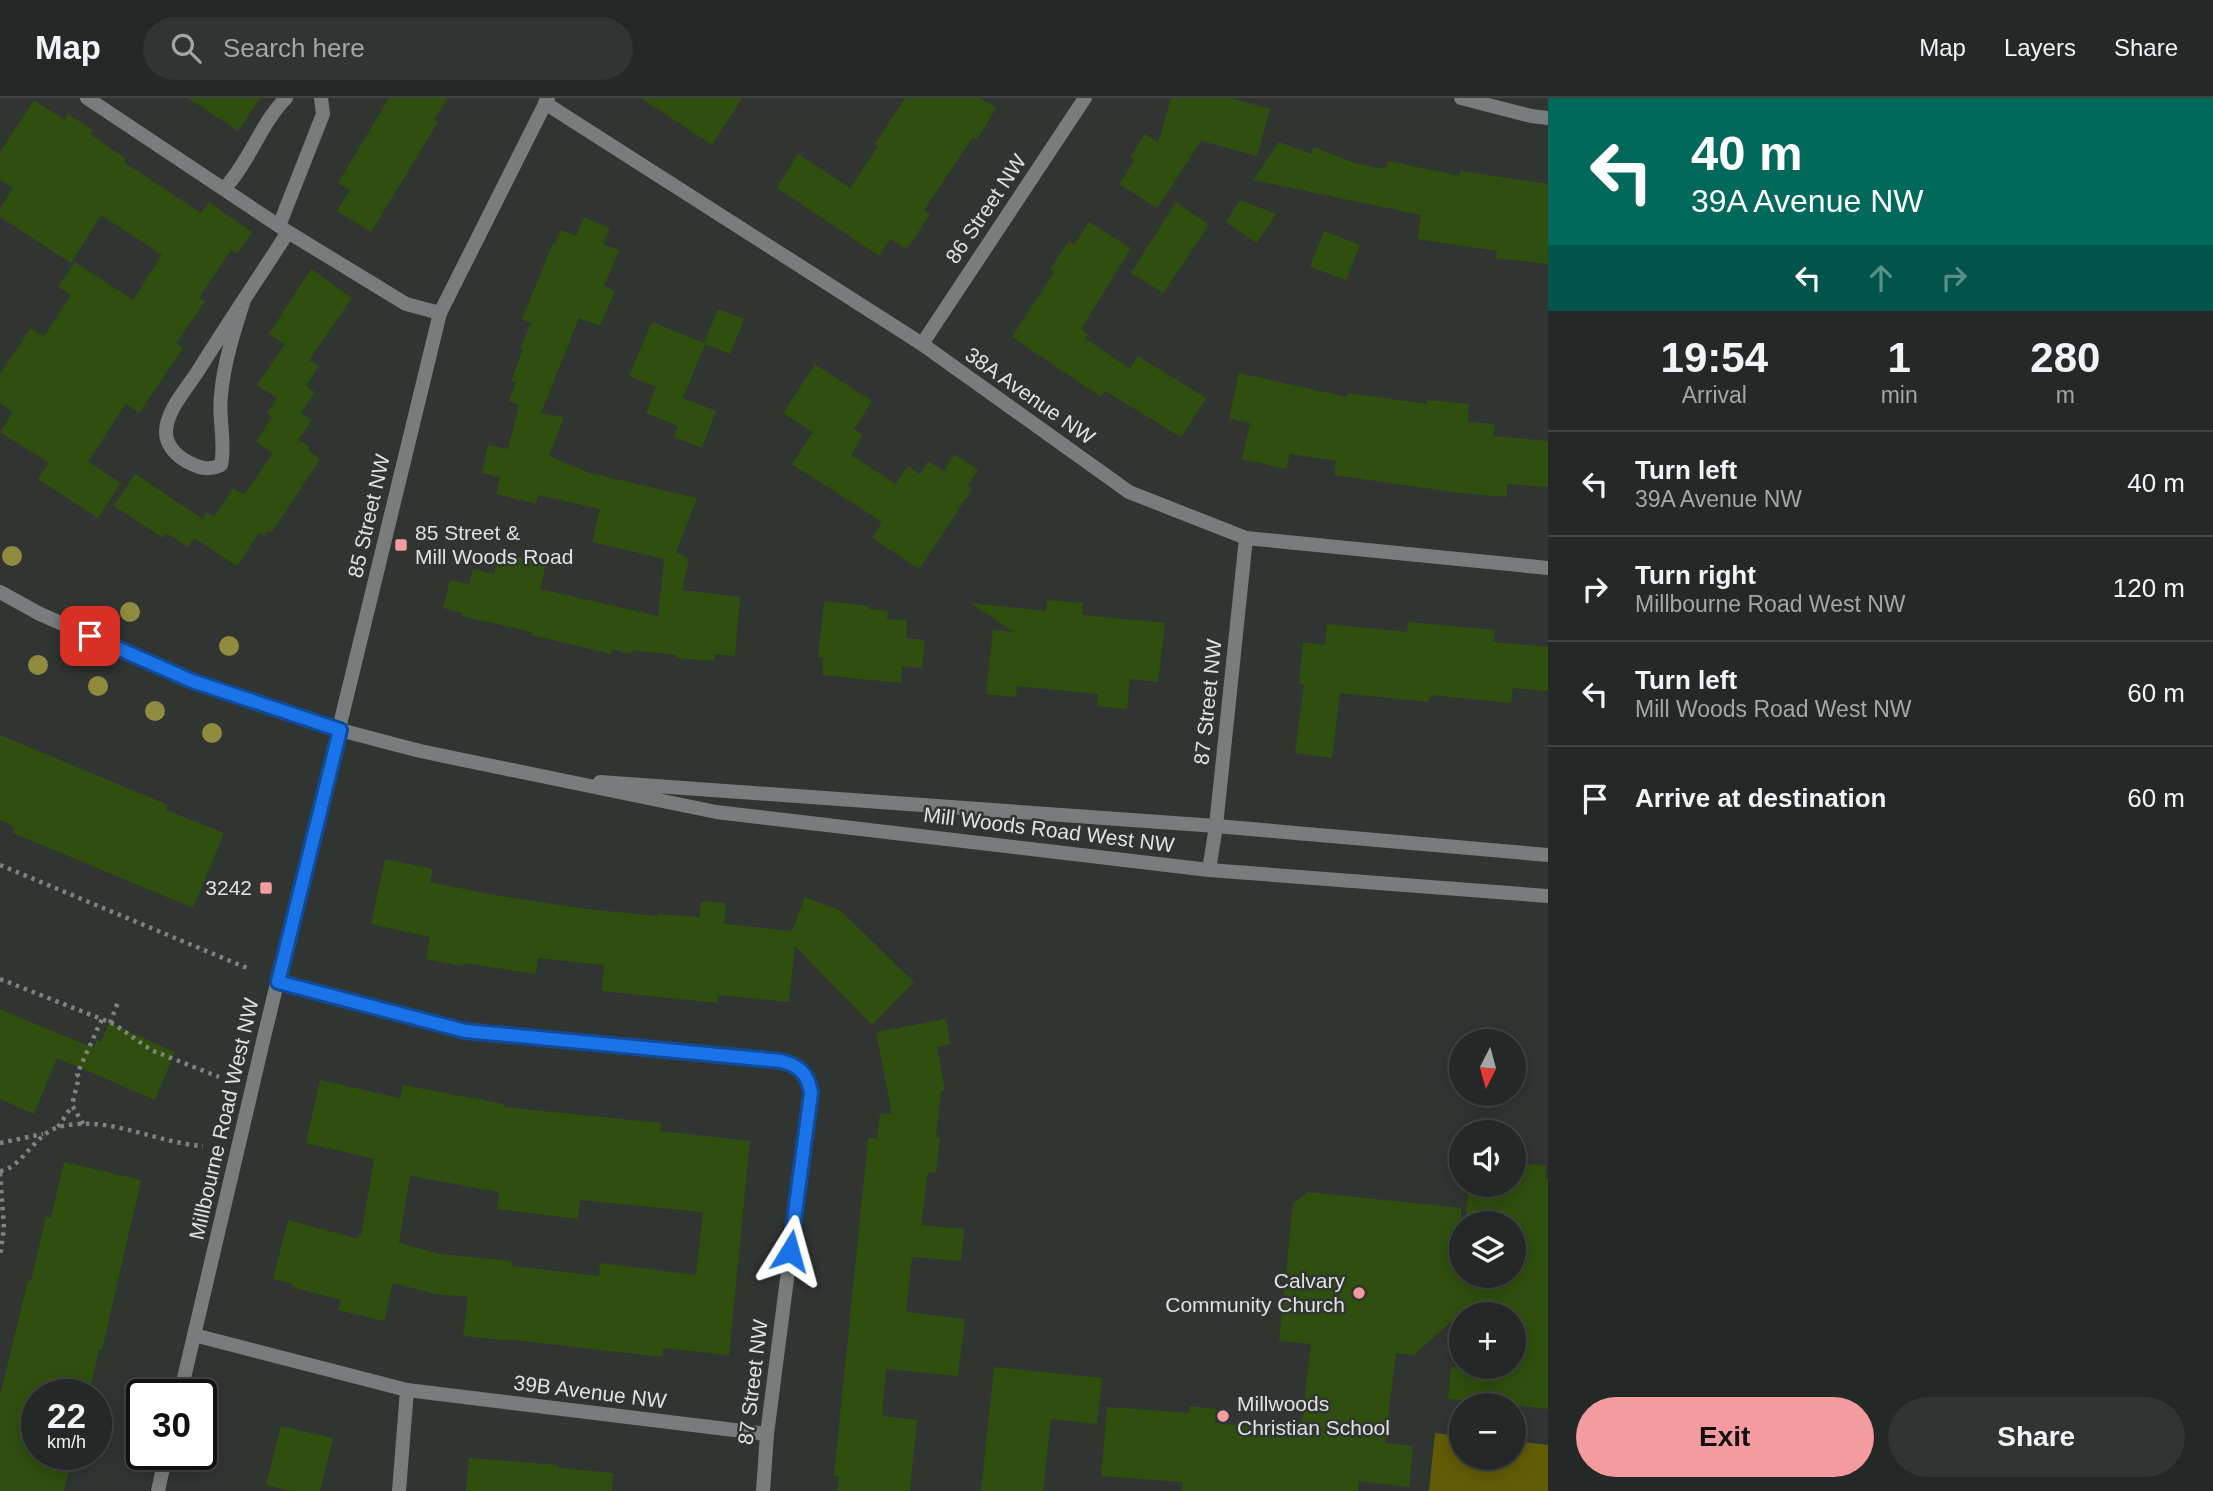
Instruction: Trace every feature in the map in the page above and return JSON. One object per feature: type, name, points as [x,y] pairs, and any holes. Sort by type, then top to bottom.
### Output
[{"type":"street","points":[[88,98],[283,229],[406,304],[440,313]]},
{"type":"street","points":[[224,189],[236,176],[276,108],[286,98]]},
{"type":"street","points":[[244,300],[231,340],[220,396],[223,452],[221,465],[212,469],[201,468],[183,460],[169,446],[166,431],[171,413],[244,300],[283,229],[323,114],[321,98]]},
{"type":"street","name":"86 Street NW","points":[[922,344],[1085,98]]},
{"type":"street","points":[[1461,98],[1548,118]]},
{"type":"street","name":"38A Avenue NW","points":[[547,101],[922,344],[1129,492],[1246,538],[1548,568]]},
{"type":"street","name":"85 Street NW","points":[[340,730],[440,313],[547,101]]},
{"type":"street","name":"87 Street NW","points":[[1209,870],[1246,538]]},
{"type":"street","name":"Mill Woods Road West NW","points":[[0,593],[40,614],[192,681],[340,730],[420,751],[716,812],[1209,870],[1548,896]]},
{"type":"street","name":"Millbourne Road West NW","points":[[184,1379],[340,730]]},
{"type":"street","name":"Mill Woods Road West NW","points":[[549,778],[1216,826],[1548,855]]},
{"type":"street","name":"87 Street NW","points":[[278,982],[465,1031],[781,1061],[793,1064],[803,1071],[809,1080],[811,1093],[767,1434],[763,1491]]},
{"type":"street","name":"39B Avenue NW","points":[[194,1335],[407,1390],[767,1434]]},
{"type":"street","points":[[399,1491],[407,1390]]},
{"type":"street","points":[[158,1491],[163,1470]]},
{"type":"path","points":[[0,864],[247,968]]},
{"type":"path","points":[[0,979],[110,1023],[151,1050],[219,1077]]},
{"type":"path","points":[[110,1023],[118,1002]]},
{"type":"path","points":[[58,1127],[72,1105],[79,1077],[77,1074],[102,1020]]},
{"type":"path","points":[[72,1105],[83,1124]]},
{"type":"path","points":[[0,1143],[44,1134],[58,1127],[83,1124],[113,1127],[203,1146]]},
{"type":"path","points":[[0,1257],[4,1228],[0,1172],[8,1170],[44,1134]]},
{"type":"shaded area","points":[[1435,1433],[1449,1435],[1449,1470],[1526,1470],[1526,1442],[1548,1445],[1548,1491],[1429,1491]]},
{"type":"building","points":[[188,98],[260,98],[238,131]]},
{"type":"building","points":[[389,98],[448,98],[434,120],[438,122],[371,232],[337,211],[350,190],[338,183]]},
{"type":"building","points":[[641,98],[742,98],[712,145]]},
{"type":"building","points":[[905,98],[980,98],[996,108],[977,140],[973,137],[924,210],[930,214],[907,249],[890,239],[879,256],[777,188],[798,154],[850,188]]},
{"type":"building","points":[[1171,98],[1230,98],[1270,109],[1257,156],[1201,141],[1157,208],[1119,184],[1135,160],[1130,157],[1145,134],[1158,143]]},
{"type":"building","points":[[34,100],[65,120],[68,114],[93,130],[90,134],[126,159],[124,162],[201,213],[209,202],[252,232],[237,254],[231,250],[199,298],[205,301],[176,343],[183,348],[139,413],[126,403],[88,462],[121,483],[98,518],[38,479],[49,463],[0,432],[13,412],[0,403],[0,374],[31,328],[44,337],[71,295],[58,287],[75,262],[133,300],[162,255],[101,215],[71,263],[0,217],[0,208],[13,188],[0,180],[0,152]]},
{"type":"building","points":[[1279,142],[1311,154],[1314,147],[1354,163],[1386,169],[1388,161],[1460,176],[1460,171],[1548,184],[1548,264],[1496,258],[1497,251],[1418,239],[1421,215],[1253,180]]},
{"type":"building","points":[[1240,200],[1276,214],[1257,243],[1226,222]]},
{"type":"building","points":[[1176,202],[1209,225],[1163,293],[1131,273]]},
{"type":"building","points":[[584,217],[610,228],[603,244],[619,250],[604,286],[615,291],[600,326],[579,318],[541,413],[564,417],[549,456],[590,473],[697,498],[676,552],[689,559],[682,590],[740,597],[735,656],[715,654],[715,661],[676,658],[676,655],[632,650],[631,654],[612,649],[611,654],[461,616],[462,613],[443,608],[450,580],[469,584],[473,569],[494,574],[496,564],[506,566],[509,555],[546,564],[540,589],[658,616],[664,559],[592,542],[600,509],[538,495],[536,504],[496,494],[500,477],[482,473],[488,445],[508,449],[519,405],[509,401],[516,382],[511,381],[523,350],[520,348],[531,323],[522,319],[553,243],[555,244],[561,230],[576,236]]},
{"type":"building","points":[[1089,222],[1131,248],[1081,329],[1088,334],[1085,338],[1130,369],[1138,356],[1206,398],[1181,437],[1105,391],[1101,397],[1012,337],[1054,272],[1050,269],[1069,241],[1074,245]]},
{"type":"building","points":[[1324,231],[1360,245],[1346,280],[1310,267]]},
{"type":"building","points":[[311,269],[352,298],[309,360],[319,366],[306,386],[315,392],[301,413],[312,420],[298,440],[310,447],[308,450],[320,459],[271,533],[267,531],[264,536],[259,533],[237,566],[194,538],[188,547],[166,533],[163,538],[114,506],[135,474],[203,519],[207,512],[214,517],[233,488],[244,495],[273,453],[256,442],[272,417],[267,413],[277,398],[257,385],[285,344],[269,334]]},
{"type":"building","points":[[718,309],[744,319],[730,354],[705,344],[683,398],[716,411],[702,448],[674,437],[678,426],[646,413],[656,387],[629,376],[652,322],[704,343]]},
{"type":"building","points":[[815,364],[872,401],[854,429],[863,435],[851,455],[896,484],[908,466],[920,474],[928,461],[944,471],[954,454],[978,470],[967,486],[972,489],[919,569],[872,538],[882,522],[792,464],[813,432],[783,413]]},
{"type":"building","points":[[1239,373],[1347,397],[1347,393],[1427,404],[1427,400],[1469,404],[1468,422],[1495,424],[1493,436],[1548,441],[1548,487],[1507,484],[1507,497],[1460,493],[1334,475],[1336,461],[1290,454],[1286,469],[1242,459],[1250,423],[1229,419]]},
{"type":"building","points":[[1047,600],[1083,603],[1082,615],[1165,623],[1158,682],[1130,679],[1127,709],[1097,706],[1098,694],[1017,686],[1016,697],[986,694],[993,630],[1014,632],[970,603],[1046,611]]},
{"type":"building","points":[[824,601],[869,606],[869,609],[888,611],[887,619],[907,621],[906,638],[925,640],[922,668],[902,666],[901,683],[822,675],[823,658],[818,657]]},
{"type":"building","points":[[1408,622],[1495,630],[1493,642],[1548,647],[1548,691],[1513,688],[1511,703],[1430,695],[1429,702],[1340,693],[1332,758],[1295,753],[1304,684],[1299,684],[1303,642],[1325,645],[1327,624],[1407,632]]},
{"type":"building","points":[[0,735],[168,805],[166,810],[224,833],[193,908],[13,833],[15,827],[0,820]]},
{"type":"building","points":[[385,859],[433,869],[430,882],[489,894],[586,909],[658,916],[700,917],[701,901],[726,903],[724,924],[792,931],[805,897],[841,911],[914,982],[872,1025],[795,946],[789,1002],[718,995],[718,1003],[602,991],[604,965],[538,958],[536,974],[426,959],[430,937],[371,924]]},
{"type":"building","points":[[0,1009],[93,1048],[97,1040],[101,1042],[109,1023],[175,1052],[155,1100],[57,1058],[34,1114],[0,1099]]},
{"type":"building","points":[[946,1019],[950,1044],[937,1047],[945,1091],[941,1091],[936,1137],[940,1138],[936,1173],[928,1172],[921,1225],[964,1229],[961,1261],[912,1257],[906,1312],[965,1319],[958,1376],[886,1369],[882,1416],[917,1420],[910,1491],[837,1491],[839,1476],[834,1476],[868,1138],[877,1139],[880,1113],[892,1114],[876,1032]]},
{"type":"building","points":[[320,1080],[400,1098],[403,1085],[504,1104],[504,1107],[661,1123],[660,1131],[750,1141],[729,1355],[663,1348],[662,1357],[463,1336],[468,1297],[435,1294],[393,1283],[384,1321],[338,1310],[341,1300],[273,1279],[288,1220],[358,1239],[361,1235],[374,1159],[306,1143]],"holes":[[[410,1176],[499,1192],[497,1209],[578,1219],[580,1200],[703,1212],[696,1275],[600,1263],[599,1276],[512,1266],[511,1261],[440,1254],[399,1243]]]},
{"type":"building","points":[[64,1162],[141,1180],[102,1350],[99,1349],[92,1379],[21,1379],[21,1470],[69,1470],[64,1491],[0,1491],[0,1396],[46,1216],[51,1218]]},
{"type":"building","points":[[1526,1164],[1546,1166],[1548,1409],[1526,1407],[1526,1393],[1449,1393],[1448,1399],[1450,1379],[1526,1379],[1526,1302],[1449,1302],[1449,1324],[1414,1355],[1396,1353],[1385,1443],[1413,1446],[1409,1487],[1359,1481],[1358,1491],[1182,1491],[1183,1482],[1101,1476],[1107,1407],[1190,1413],[1190,1406],[1216,1409],[1215,1423],[1301,1432],[1311,1344],[1279,1341],[1293,1204],[1308,1192],[1461,1208],[1461,1211],[1449,1211],[1449,1288],[1526,1288],[1526,1211],[1466,1211],[1468,1197],[1526,1197]]},
{"type":"building","points":[[994,1367],[1102,1378],[1097,1424],[1051,1419],[1043,1491],[981,1491]]},
{"type":"building","points":[[281,1426],[333,1438],[320,1491],[293,1491],[266,1485]]},
{"type":"building","points":[[469,1458],[558,1465],[558,1468],[613,1473],[612,1491],[466,1491]]},
{"type":"place","name":"85 Street & Mill Woods Road","points":[[401,545]]},
{"type":"place","name":"3242","points":[[266,888]]},
{"type":"place","name":"Calvary Community Church","points":[[1359,1293]]},
{"type":"place","name":"Millwoods Christian School","points":[[1223,1416]]},
{"type":"route","points":[[90,636],[192,681],[340,730],[278,982],[465,1031],[781,1061],[793,1064],[803,1071],[809,1080],[811,1093],[790,1251]]}]
